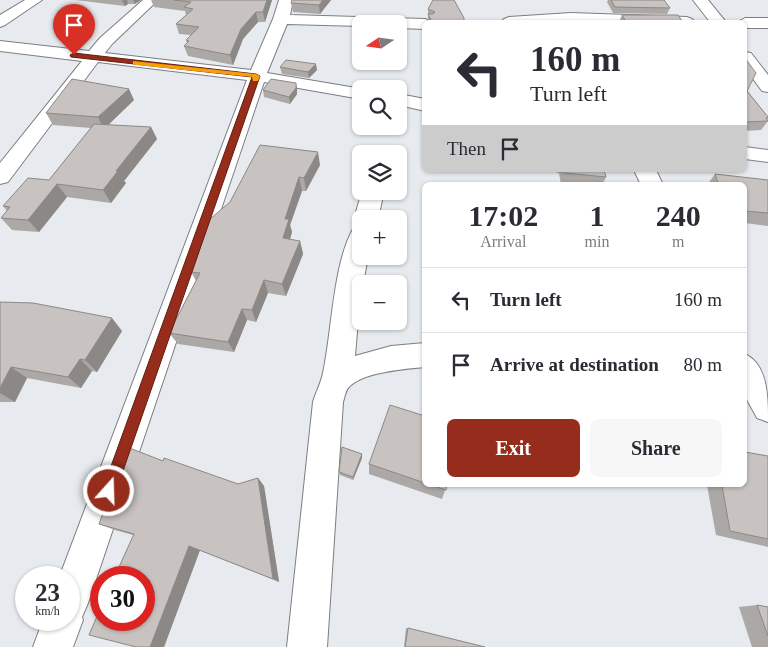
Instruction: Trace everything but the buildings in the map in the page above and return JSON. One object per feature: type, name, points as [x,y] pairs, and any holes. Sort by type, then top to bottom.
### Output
[{"type":"street","points":[[0,22],[34,0]]},
{"type":"street","points":[[0,177],[106,41],[151,0]]},
{"type":"street","points":[[700,0],[716,20]]},
{"type":"street","points":[[80,572],[256,76],[283,10],[422,24]]},
{"type":"street","points":[[528,20],[569,16],[648,20]]},
{"type":"street","points":[[747,23],[768,23]]},
{"type":"street","points":[[0,46],[256,76],[352,92]]},
{"type":"street","points":[[747,60],[768,87]]},
{"type":"street","points":[[407,102],[422,104]]},
{"type":"street","points":[[747,153],[768,156]]},
{"type":"street","points":[[307,647],[328,402],[337,380],[353,265]]},
{"type":"street","points":[[337,380],[361,366],[402,356],[422,355]]},
{"type":"street","points":[[747,371],[768,408]]},
{"type":"street","points":[[53,647],[59,631]]},
{"type":"slow traffic","points":[[136,63],[256,76],[255,79]]},
{"type":"route","points":[[74,55],[256,76],[109,491]]}]
